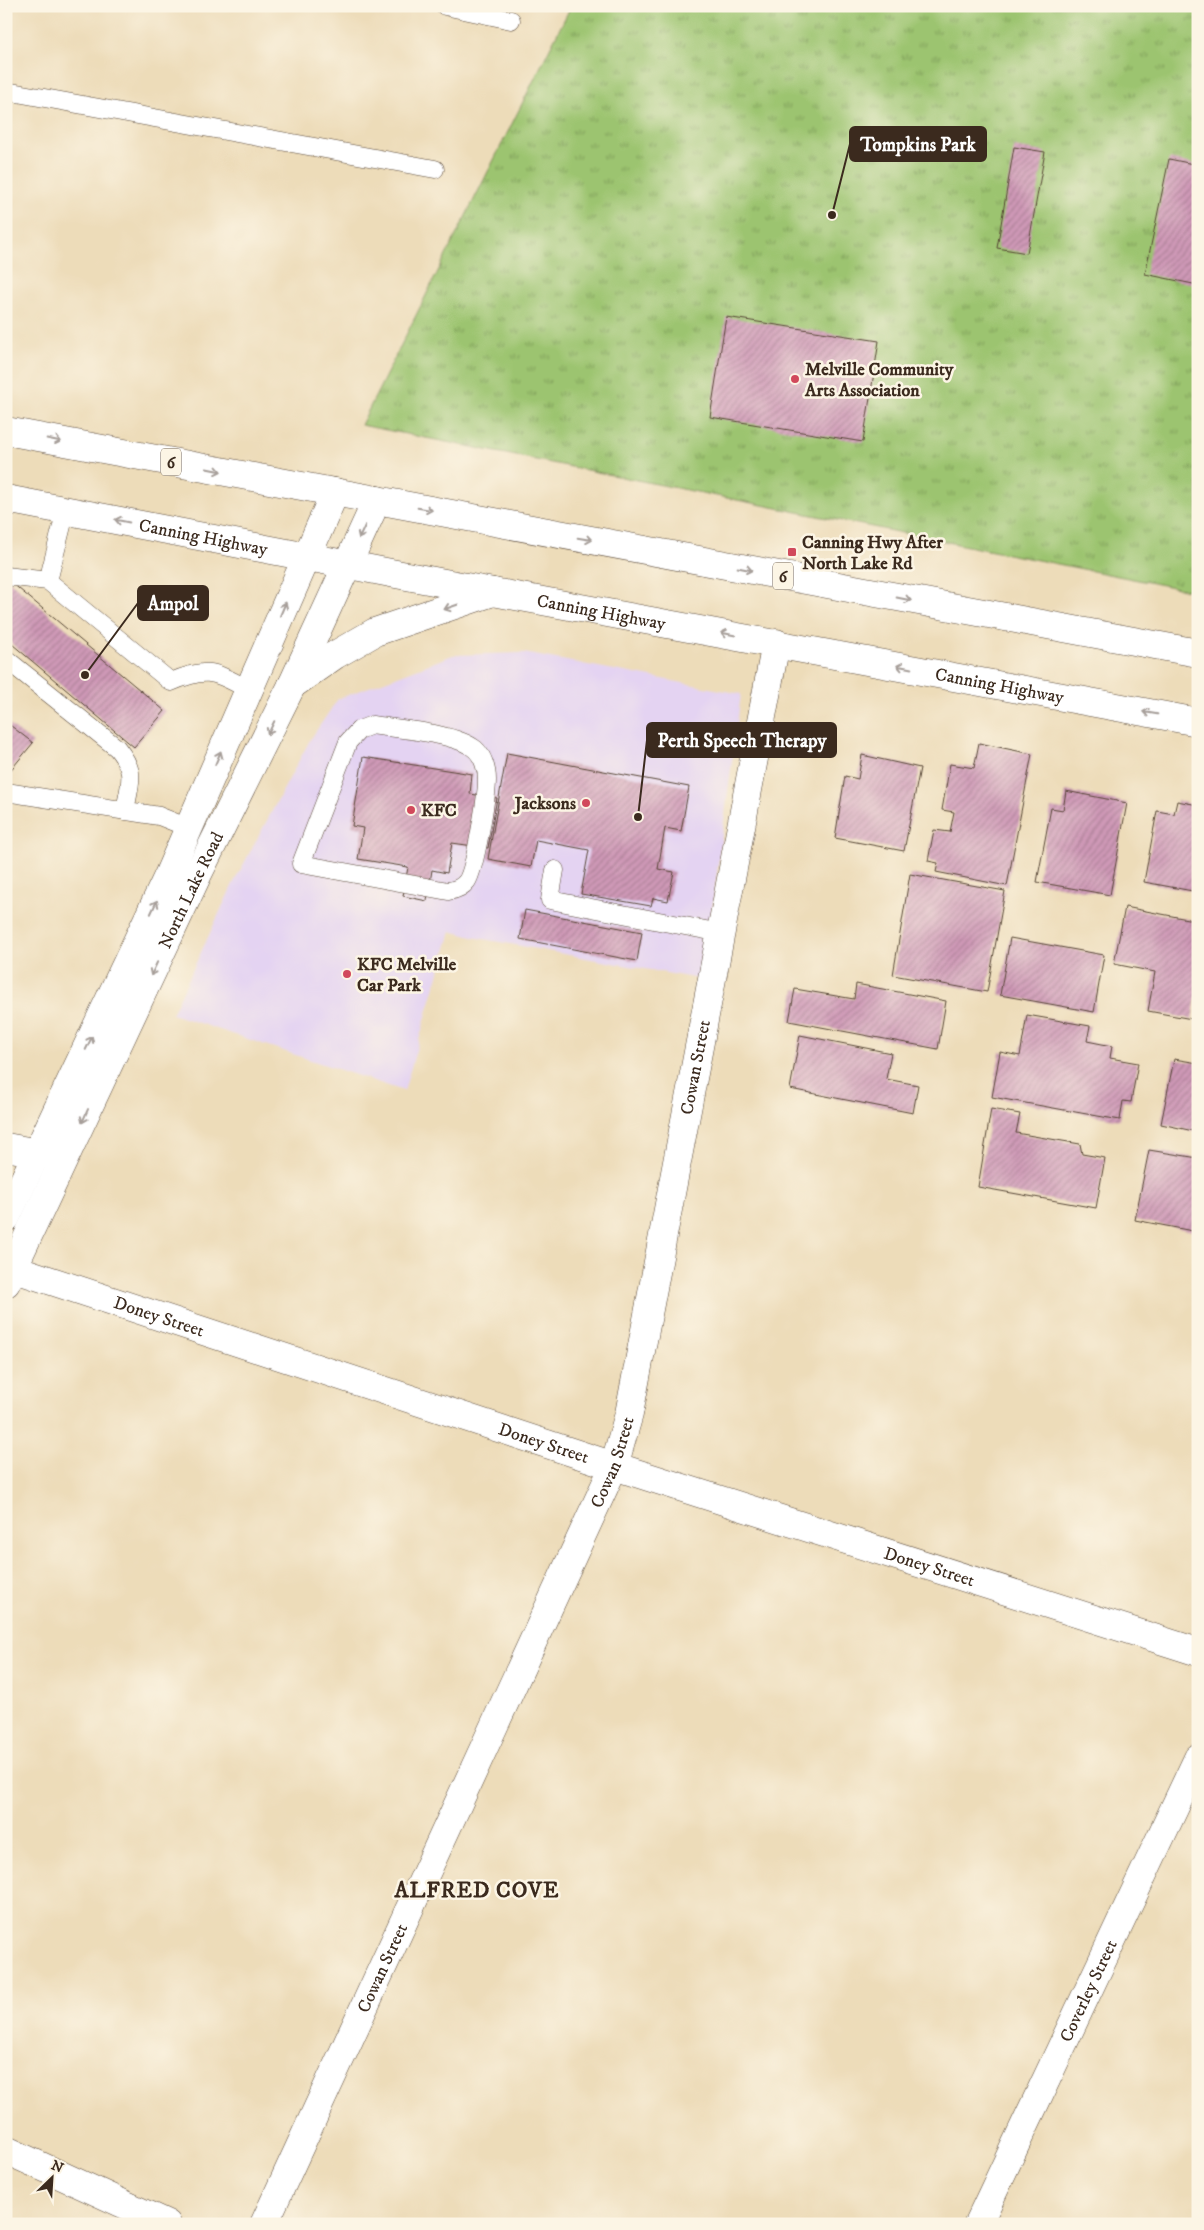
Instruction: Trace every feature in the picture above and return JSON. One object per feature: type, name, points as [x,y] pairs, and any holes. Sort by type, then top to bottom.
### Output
[{"type":"main road","name":"6","points":[[6,431],[1198,653]]},
{"type":"main road","name":"North Lake Road","points":[[6,1218],[111,999],[335,492]]},
{"type":"main road","name":"Canning Highway","points":[[6,499],[1198,722]]},
{"type":"main road","name":"North Lake Road","points":[[8,1272],[66,1158],[194,883],[292,685],[377,500]]},
{"type":"main road","points":[[292,685],[335,655],[375,632],[497,591]]},
{"type":"main road","name":"Cowan Street","points":[[264,2224],[614,1466],[629,1414],[776,643]]},
{"type":"main road","points":[[6,1147],[66,1158]]},
{"type":"main road","name":"Doney Street","points":[[8,1272],[1198,1652]]},
{"type":"main road","name":"Coverley Street","points":[[978,2224],[1198,1758]]},
{"type":"main road","points":[[6,2150],[167,2224]]},
{"type":"lane","points":[[445,6],[511,20]]},
{"type":"lane","points":[[6,90],[435,168]]},
{"type":"lane","points":[[48,581],[66,510]]},
{"type":"lane","points":[[6,576],[48,581],[171,682],[190,674],[205,672],[217,673],[248,688]]},
{"type":"lane","points":[[6,659],[117,748],[125,758],[131,774],[125,811]]},
{"type":"lane","points":[[372,725],[460,740],[476,750],[485,765],[487,780],[473,868],[467,882],[459,889],[448,891],[301,864],[348,742],[359,730],[372,725]]},
{"type":"lane","points":[[6,792],[160,816],[188,828]]},
{"type":"lane","points":[[555,870],[550,900],[721,933]]},
{"type":"shaded area","points":[[524,653],[741,694],[712,910],[699,979],[472,937],[451,931],[404,1091],[172,1014],[233,884],[310,740],[338,699],[453,655]]},
{"type":"green space","points":[[571,6],[1198,6],[1198,592],[361,425]]},
{"type":"building","points":[[1014,147],[1045,152],[1027,253],[997,248]]},
{"type":"building","points":[[1169,159],[1198,165],[1198,285],[1145,274]]},
{"type":"building","name":"Melville Community Arts Association","points":[[726,317],[879,341],[863,442],[710,417]]},
{"type":"building","points":[[6,578],[165,711],[134,747],[6,639]]},
{"type":"building","points":[[6,722],[33,743],[9,772],[6,771]]},
{"type":"building","points":[[979,743],[1032,754],[1007,886],[936,872],[938,863],[928,861],[934,830],[950,832],[954,812],[942,810],[950,764],[974,768]]},
{"type":"building","points":[[507,753],[689,787],[681,831],[665,828],[658,869],[674,872],[668,901],[653,898],[651,906],[581,894],[589,850],[536,840],[531,867],[488,859]]},
{"type":"building","points":[[862,755],[920,768],[904,851],[835,838],[845,776],[858,779]]},
{"type":"building","name":"KFC","points":[[363,757],[472,774],[470,794],[497,798],[488,848],[452,843],[447,873],[432,870],[427,901],[403,896],[408,867],[358,859],[363,828],[352,826]]},
{"type":"building","points":[[1066,791],[1127,803],[1110,895],[1037,882],[1051,808],[1063,810]]},
{"type":"building","points":[[1177,801],[1198,805],[1198,892],[1144,882],[1157,811],[1174,814]]},
{"type":"building","points":[[910,874],[1005,891],[987,992],[893,975]]},
{"type":"building","points":[[1125,907],[1198,921],[1198,989],[1192,1019],[1148,1011],[1155,972],[1114,964]]},
{"type":"building","points":[[525,910],[642,932],[637,961],[520,939]]},
{"type":"building","points":[[1010,938],[1104,955],[1094,1012],[1000,995]]},
{"type":"building","points":[[856,984],[946,1001],[938,1049],[789,1021],[795,989],[854,999]]},
{"type":"building","points":[[1027,1015],[1090,1026],[1087,1041],[1112,1046],[1110,1058],[1138,1063],[1131,1102],[1123,1101],[1120,1120],[992,1097],[1000,1052],[1020,1056]]},
{"type":"building","points":[[800,1035],[891,1053],[886,1079],[918,1085],[913,1113],[790,1089]]},
{"type":"building","points":[[1174,1059],[1198,1063],[1198,1132],[1161,1124]]},
{"type":"building","points":[[991,1109],[1020,1114],[1016,1133],[1080,1144],[1082,1154],[1105,1158],[1096,1208],[978,1187]]},
{"type":"building","points":[[1149,1150],[1198,1158],[1198,1232],[1135,1220]]},
{"type":"place","name":"Tompkins Park","points":[[832,215]]},
{"type":"place","name":"Melville Community Arts Association","points":[[795,379]]},
{"type":"place","name":"Canning Hwy After North Lake Rd","points":[[792,552]]},
{"type":"place","name":"Ampol","points":[[85,675]]},
{"type":"place","name":"Jacksons","points":[[586,803]]},
{"type":"place","name":"KFC","points":[[411,810]]},
{"type":"place","name":"Perth Speech Therapy","points":[[638,817]]},
{"type":"place","name":"KFC Melville Car Park","points":[[347,974]]},
{"type":"district","name":"ALFRED COVE","points":[[477,1889]]}]
